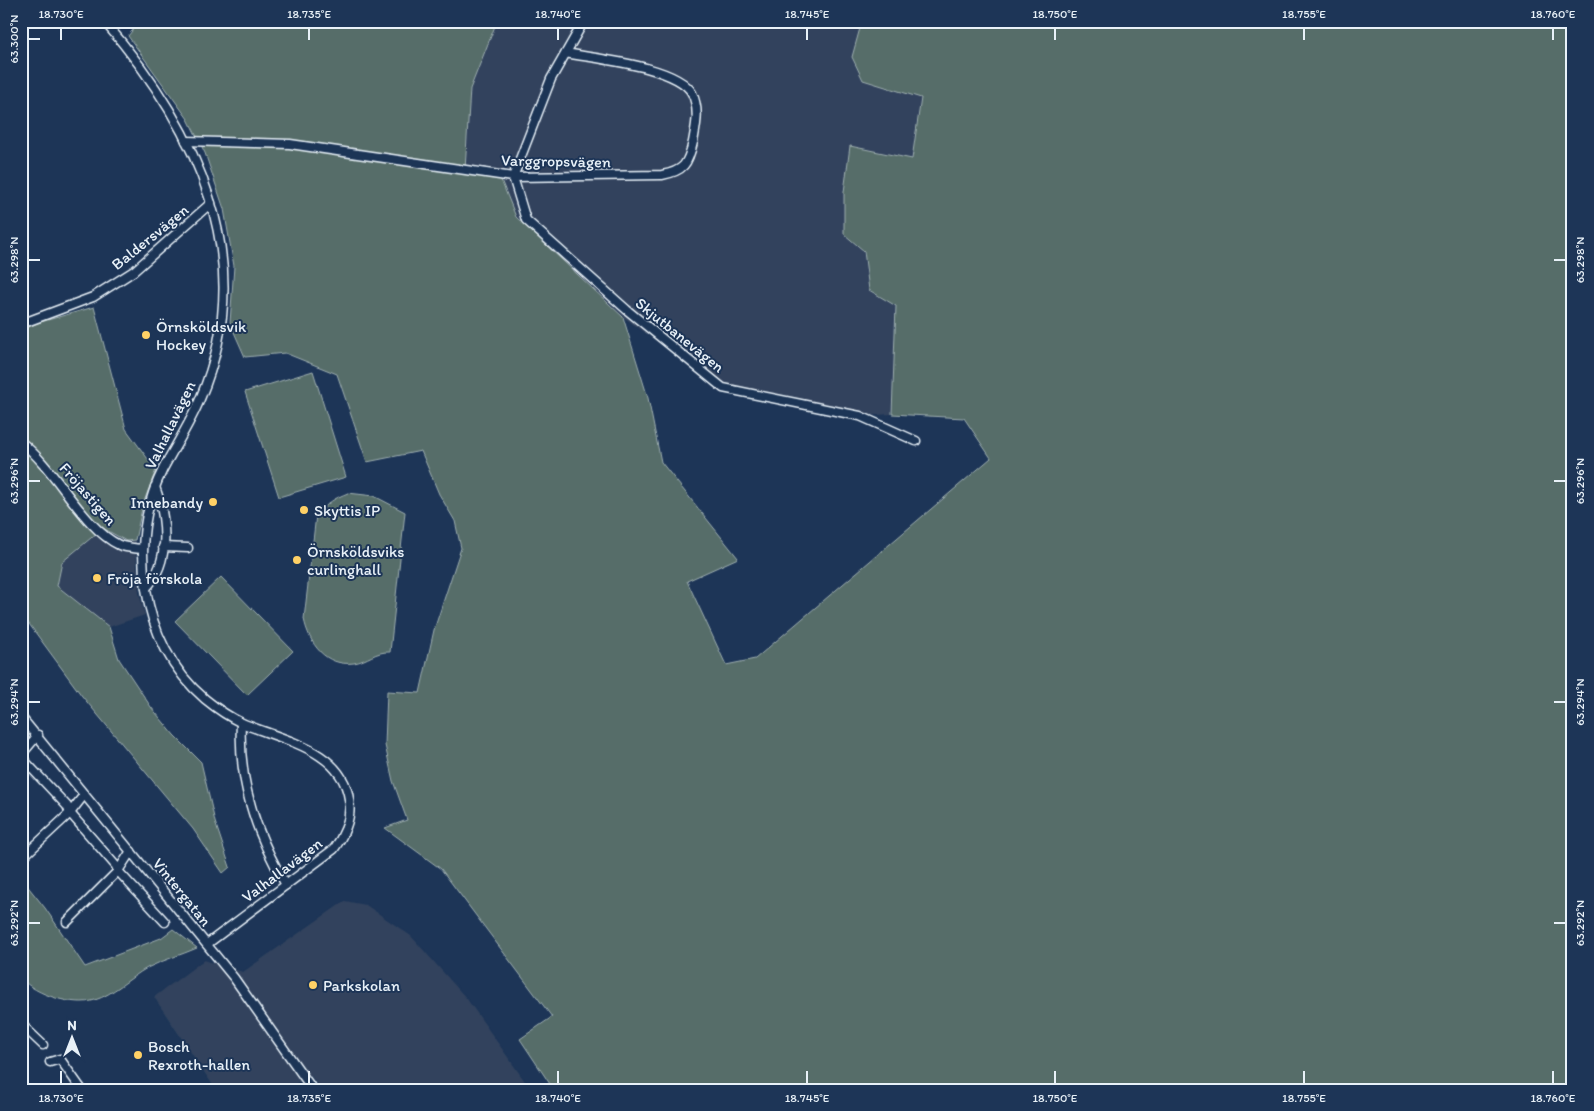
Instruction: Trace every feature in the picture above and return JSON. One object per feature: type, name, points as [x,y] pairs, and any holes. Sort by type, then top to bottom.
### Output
[{"type":"street","name":"Valhallavägen","points":[[104,21],[136,58],[181,128],[211,203],[223,250],[224,299],[221,335],[217,352],[199,402],[156,487],[145,522],[142,549],[146,588],[158,636],[177,669],[206,700],[241,723],[299,744],[325,760],[340,774],[348,791],[350,815],[347,828],[340,840],[324,857],[207,944]]},
{"type":"street","points":[[513,177],[551,79],[584,21]]},
{"type":"street","name":"Varggropsvägen","points":[[186,141],[290,144],[513,177],[662,175],[676,172],[684,166],[690,155],[698,118],[691,92],[682,83],[672,76],[657,70],[566,54]]},
{"type":"street","name":"Skjutbanevägen","points":[[513,177],[526,220],[627,310],[723,388],[860,416],[916,441]]},
{"type":"street","name":"Baldersvägen","points":[[21,324],[26,320],[93,297],[134,271],[211,203]]},
{"type":"street","name":"Fröjastigen","points":[[21,442],[42,461],[96,528],[107,538],[122,546],[142,549]]},
{"type":"street","points":[[146,588],[156,578],[163,547],[165,524],[156,487]]},
{"type":"street","points":[[163,547],[188,548]]},
{"type":"street","name":"Vintergatan","points":[[21,717],[38,735],[84,795],[207,944],[313,1090]]},
{"type":"street","points":[[241,723],[240,759],[246,794],[266,847],[286,885]]},
{"type":"street","points":[[38,735],[21,756],[67,806],[70,813],[116,866],[118,871],[164,922]]},
{"type":"street","points":[[25,855],[70,813],[84,795]]},
{"type":"street","points":[[67,922],[118,871],[131,851]]},
{"type":"street","points":[[21,1024],[43,1045]]},
{"type":"street","points":[[50,1062],[60,1059],[82,1090]]},
{"type":"shaded area","points":[[497,21],[862,21],[853,57],[863,80],[922,97],[912,159],[850,147],[844,192],[844,234],[864,251],[869,290],[896,306],[892,414],[860,416],[723,388],[623,317],[516,217],[501,180],[465,170],[470,89]]},
{"type":"shaded area","points":[[103,528],[126,541],[135,540],[139,593],[145,615],[109,627],[57,586],[51,554],[92,538]]},
{"type":"shaded area","name":"Parkskolan","points":[[345,901],[366,905],[411,936],[467,999],[531,1090],[322,1090],[310,1075],[286,1090],[216,1090],[154,997],[204,960],[243,972]]},
{"type":"green space","points":[[140,21],[497,21],[470,89],[465,170],[501,180],[516,217],[623,317],[648,398],[661,462],[738,558],[687,581],[726,665],[755,659],[991,458],[964,418],[892,414],[896,306],[869,290],[864,251],[844,234],[844,192],[850,146],[912,159],[921,98],[863,80],[852,57],[862,21],[1573,21],[1573,1090],[554,1090],[520,1039],[552,1017],[441,869],[385,828],[407,820],[393,781],[385,745],[387,691],[420,693],[434,630],[461,548],[455,521],[439,494],[421,451],[367,462],[337,374],[285,353],[245,357],[230,323],[234,266],[224,209],[205,153],[188,119],[128,36]]},
{"type":"green space","points":[[94,307],[126,429],[156,470],[143,504],[135,540],[126,541],[103,528],[62,562],[57,586],[109,627],[119,659],[151,707],[174,735],[201,762],[215,822],[230,867],[223,873],[193,829],[82,696],[21,613],[21,331],[37,323]]},
{"type":"green space","points":[[313,371],[346,477],[279,497],[245,392]]},
{"type":"green space","points":[[348,493],[374,496],[405,512],[390,652],[380,653],[354,663],[335,661],[320,652],[310,637],[304,619],[316,515],[319,515],[331,501]]},
{"type":"green space","points":[[221,577],[293,651],[247,695],[175,621]]},
{"type":"green space","points":[[21,878],[45,908],[85,967],[161,938],[173,929],[197,948],[147,968],[108,994],[95,1000],[87,1002],[66,1001],[45,994],[27,984],[21,978]]},
{"type":"place","name":"Örnsköldsvik Hockey","points":[[146,335]]},
{"type":"place","name":"Innebandy","points":[[213,502]]},
{"type":"place","name":"Skyttis IP","points":[[304,510]]},
{"type":"place","name":"Örnsköldsviks curlinghall","points":[[297,560]]},
{"type":"place","name":"Fröja förskola","points":[[97,578]]},
{"type":"place","name":"Parkskolan","points":[[313,985]]},
{"type":"place","name":"Bosch Rexroth-hallen","points":[[138,1055]]}]
